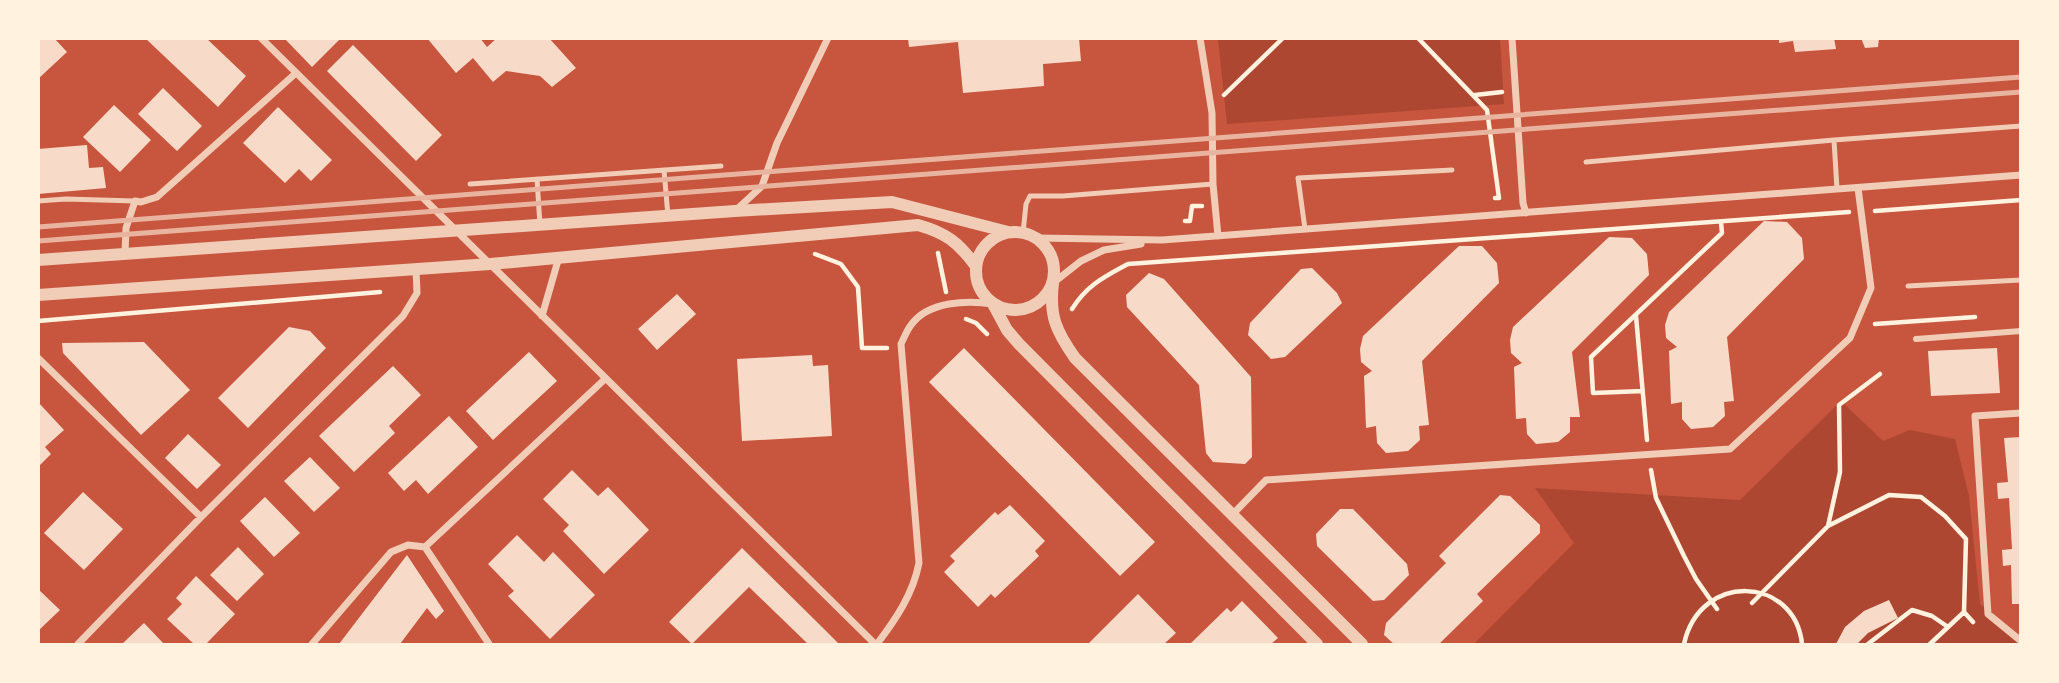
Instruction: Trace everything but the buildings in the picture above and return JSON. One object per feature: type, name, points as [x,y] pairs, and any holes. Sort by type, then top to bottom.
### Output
[{"type":"street","points":[[261,38],[876,645],[897,618],[915,581],[919,563],[901,344],[912,323],[931,310],[949,303],[982,302],[1006,310],[1020,311],[1044,298],[1053,283],[1081,261],[1104,250],[1162,240]]},
{"type":"street","points":[[735,211],[762,187],[777,143],[828,38]]},
{"type":"street","points":[[1200,38],[1212,113],[1213,184],[1218,236]]},
{"type":"street","points":[[1512,38],[1523,203],[1526,213]]},
{"type":"street","points":[[124,253],[127,228],[135,201],[157,197],[296,73]]},
{"type":"street","points":[[1317,645],[1007,330],[993,304],[981,291],[976,278],[975,265],[980,251],[990,240],[1015,231],[1037,238],[1162,240],[2021,175]]},
{"type":"street","points":[[1231,515],[1266,480],[1730,449],[1850,338],[1871,288],[1858,188]]},
{"type":"street","points":[[38,260],[892,202],[1008,232]]},
{"type":"street","points":[[38,296],[490,264],[918,225],[949,237],[962,247],[975,265]]},
{"type":"street","points":[[1037,238],[1047,247],[1053,260],[1055,273],[1050,303],[1052,316],[1060,337],[1075,358],[1362,645]]},
{"type":"street","points":[[542,316],[559,257]]},
{"type":"street","points":[[78,645],[201,517],[403,316],[414,300],[416,269]]},
{"type":"street","points":[[1916,340],[2021,331]]},
{"type":"street","points":[[38,358],[201,517]]},
{"type":"street","points":[[312,645],[391,552],[408,545],[425,547],[605,379]]},
{"type":"street","points":[[2021,413],[1975,416],[1987,614],[2021,641]]},
{"type":"street","points":[[425,547],[489,645]]},
{"type":"lane","points":[[1586,162],[2021,126]]},
{"type":"lane","points":[[1835,140],[1837,189]]},
{"type":"lane","points":[[470,184],[721,166]]},
{"type":"lane","points":[[664,170],[668,216]]},
{"type":"lane","points":[[1305,229],[1298,178],[1452,170]]},
{"type":"lane","points":[[537,179],[540,225]]},
{"type":"lane","points":[[1023,233],[1030,196],[1063,196],[1213,184]]},
{"type":"lane","points":[[38,201],[135,201]]},
{"type":"lane","points":[[1908,286],[2021,280]]},
{"type":"path","points":[[1212,113],[1225,93],[1283,38]]},
{"type":"path","points":[[1418,38],[1487,110],[1499,198],[1485,199]]},
{"type":"path","points":[[1475,96],[1515,91]]},
{"type":"path","points":[[1070,319],[1071,310],[1083,292],[1128,264],[2021,200]]},
{"type":"path","points":[[1177,222],[1190,221],[1192,206],[1215,206]]},
{"type":"path","points":[[1643,391],[1593,393],[1591,357],[1722,233],[1721,222]]},
{"type":"path","points":[[938,245],[938,260],[947,293]]},
{"type":"path","points":[[802,254],[815,254],[841,264],[858,286],[862,348],[902,348]]},
{"type":"path","points":[[38,321],[416,289]]},
{"type":"path","points":[[1636,316],[1648,453],[1656,498],[1696,579],[1717,609]]},
{"type":"path","points":[[1875,324],[1980,316]]},
{"type":"path","points":[[1828,526],[1840,472],[1839,405],[1880,374]]},
{"type":"path","points":[[1752,603],[1828,526],[1889,495],[1921,497],[1945,516],[1966,539],[1964,612],[1930,645]]},
{"type":"path","points":[[1684,645],[1692,619],[1711,600],[1741,591],[1762,594],[1777,601],[1797,625],[1802,645]]},
{"type":"path","points":[[1868,645],[1912,610],[1932,615],[1948,627]]},
{"type":"path","points":[[1964,612],[1980,628]]},
{"type":"shaded area","points":[[1218,39],[1500,39],[1504,104],[1227,124]]},
{"type":"shaded area","points":[[1841,401],[1883,441],[1910,430],[1955,439],[1969,496],[1980,604],[2021,641],[2020,644],[1474,644],[1574,543],[1535,488],[1740,500]]},
{"type":"railway","points":[[38,227],[2021,77]]},
{"type":"railway","points":[[38,241],[2021,92]]}]
